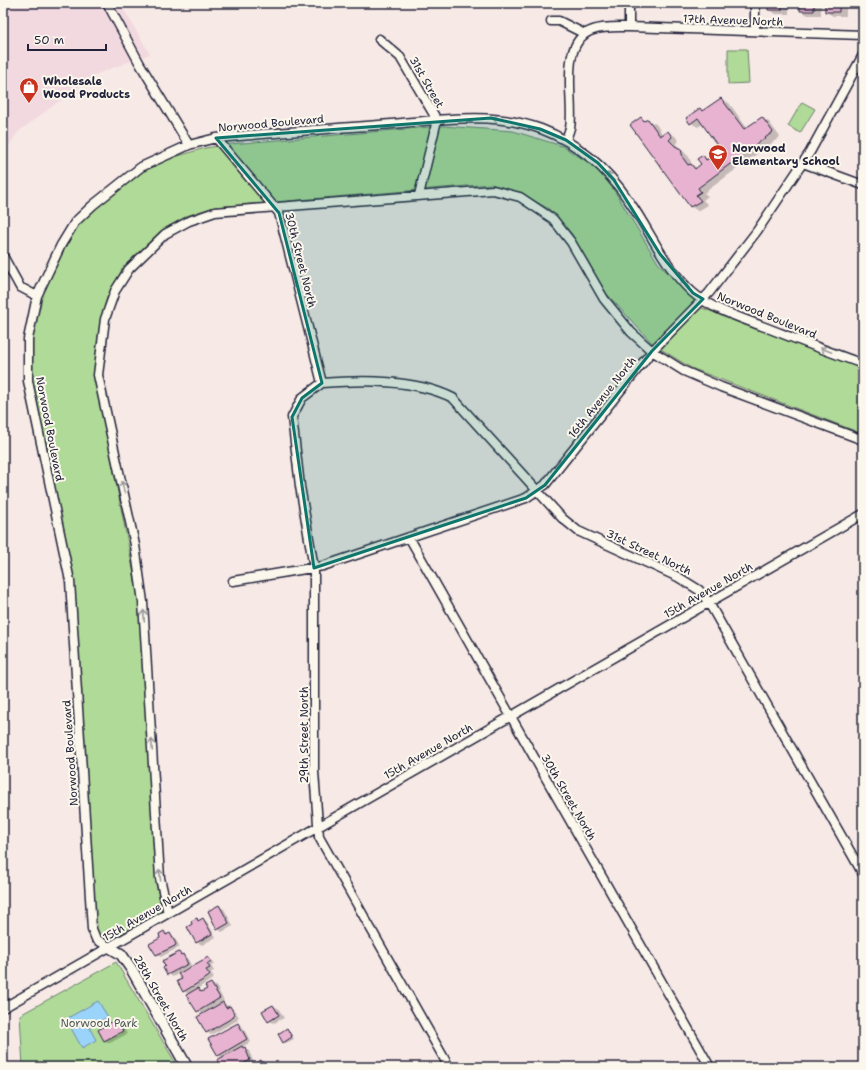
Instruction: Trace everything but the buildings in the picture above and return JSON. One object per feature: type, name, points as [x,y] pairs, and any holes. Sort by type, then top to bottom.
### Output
[{"type":"street","points":[[107,3],[189,145]]},
{"type":"street","points":[[629,3],[629,28]]},
{"type":"street","points":[[755,3],[755,31]]},
{"type":"street","points":[[551,21],[559,21],[585,34],[573,50],[571,65],[570,128],[566,140]]},
{"type":"street","name":"17th Avenue North","points":[[585,34],[602,27],[863,35]]},
{"type":"street","name":"31st Street","points":[[379,39],[400,57],[437,120]]},
{"type":"street","name":"16th Avenue North","points":[[233,581],[314,568],[526,498],[545,484],[652,351],[710,293],[757,231],[803,163],[863,55]]},
{"type":"street","name":"Norwood Boulevard","points":[[109,947],[96,939],[92,929],[70,581],[28,381],[28,339],[37,296],[61,245],[80,218],[93,205],[140,167],[189,145],[216,138],[437,120],[491,118],[511,121],[540,129],[566,140],[598,163],[614,180],[630,201],[660,254],[693,293],[716,308],[863,364]]},
{"type":"street","points":[[419,195],[437,120]]},
{"type":"street","name":"30th Street North","points":[[216,138],[279,213],[322,383]]},
{"type":"street","points":[[803,163],[863,186]]},
{"type":"street","points":[[168,913],[160,878],[143,602],[135,545],[98,375],[105,319],[115,290],[129,269],[165,234],[189,221],[215,212],[274,206],[493,190],[520,197],[553,218],[571,242],[604,299],[631,332],[652,351],[684,371],[721,387],[863,440]]},
{"type":"street","points":[[3,256],[20,287],[37,296]]},
{"type":"street","name":"31st Street North","points":[[322,383],[353,381],[418,386],[438,390],[452,398],[562,518],[578,530],[678,577],[699,590],[709,602],[863,874]]},
{"type":"street","name":"29th Street North","points":[[322,383],[302,398],[292,417],[300,486],[314,568],[314,772],[320,839],[449,1067]]},
{"type":"street","name":"15th Avenue North","points":[[3,1008],[863,514]]},
{"type":"street","name":"30th Street North","points":[[410,537],[710,1067]]},
{"type":"street","name":"28th Street North","points":[[109,947],[121,954],[132,970],[187,1067]]},
{"type":"highlighted area","points":[[491,118],[540,129],[566,140],[598,163],[614,180],[660,254],[693,293],[703,299],[652,351],[545,485],[526,498],[314,568],[292,417],[302,398],[322,383],[279,213],[216,138]]},
{"type":"shaded area","name":"Wholesale Wood Products","points":[[3,3],[120,3],[150,54],[94,75],[18,132],[3,155]]},
{"type":"green space","points":[[728,49],[747,49],[749,83],[728,84]]},
{"type":"green space","points":[[802,102],[815,109],[800,133],[788,126]]},
{"type":"green space","points":[[442,126],[513,131],[562,146],[594,166],[612,187],[658,263],[702,308],[863,367],[863,434],[691,368],[653,344],[605,292],[571,233],[549,209],[518,192],[491,184],[214,207],[189,215],[162,230],[124,266],[107,297],[100,323],[94,370],[140,605],[156,884],[162,911],[110,940],[96,939],[70,581],[28,381],[28,339],[37,296],[75,222],[141,167],[205,148],[231,144]]},
{"type":"green space","name":"Norwood Park","points":[[116,962],[178,1067],[23,1067],[20,1015]]},
{"type":"water","points":[[98,1001],[108,1017],[89,1027],[96,1040],[82,1048],[66,1019]]},
{"type":"place","name":"Wholesale Wood Products","points":[[29,104]]},
{"type":"place","name":"Norwood Elementary School","points":[[718,171]]}]
